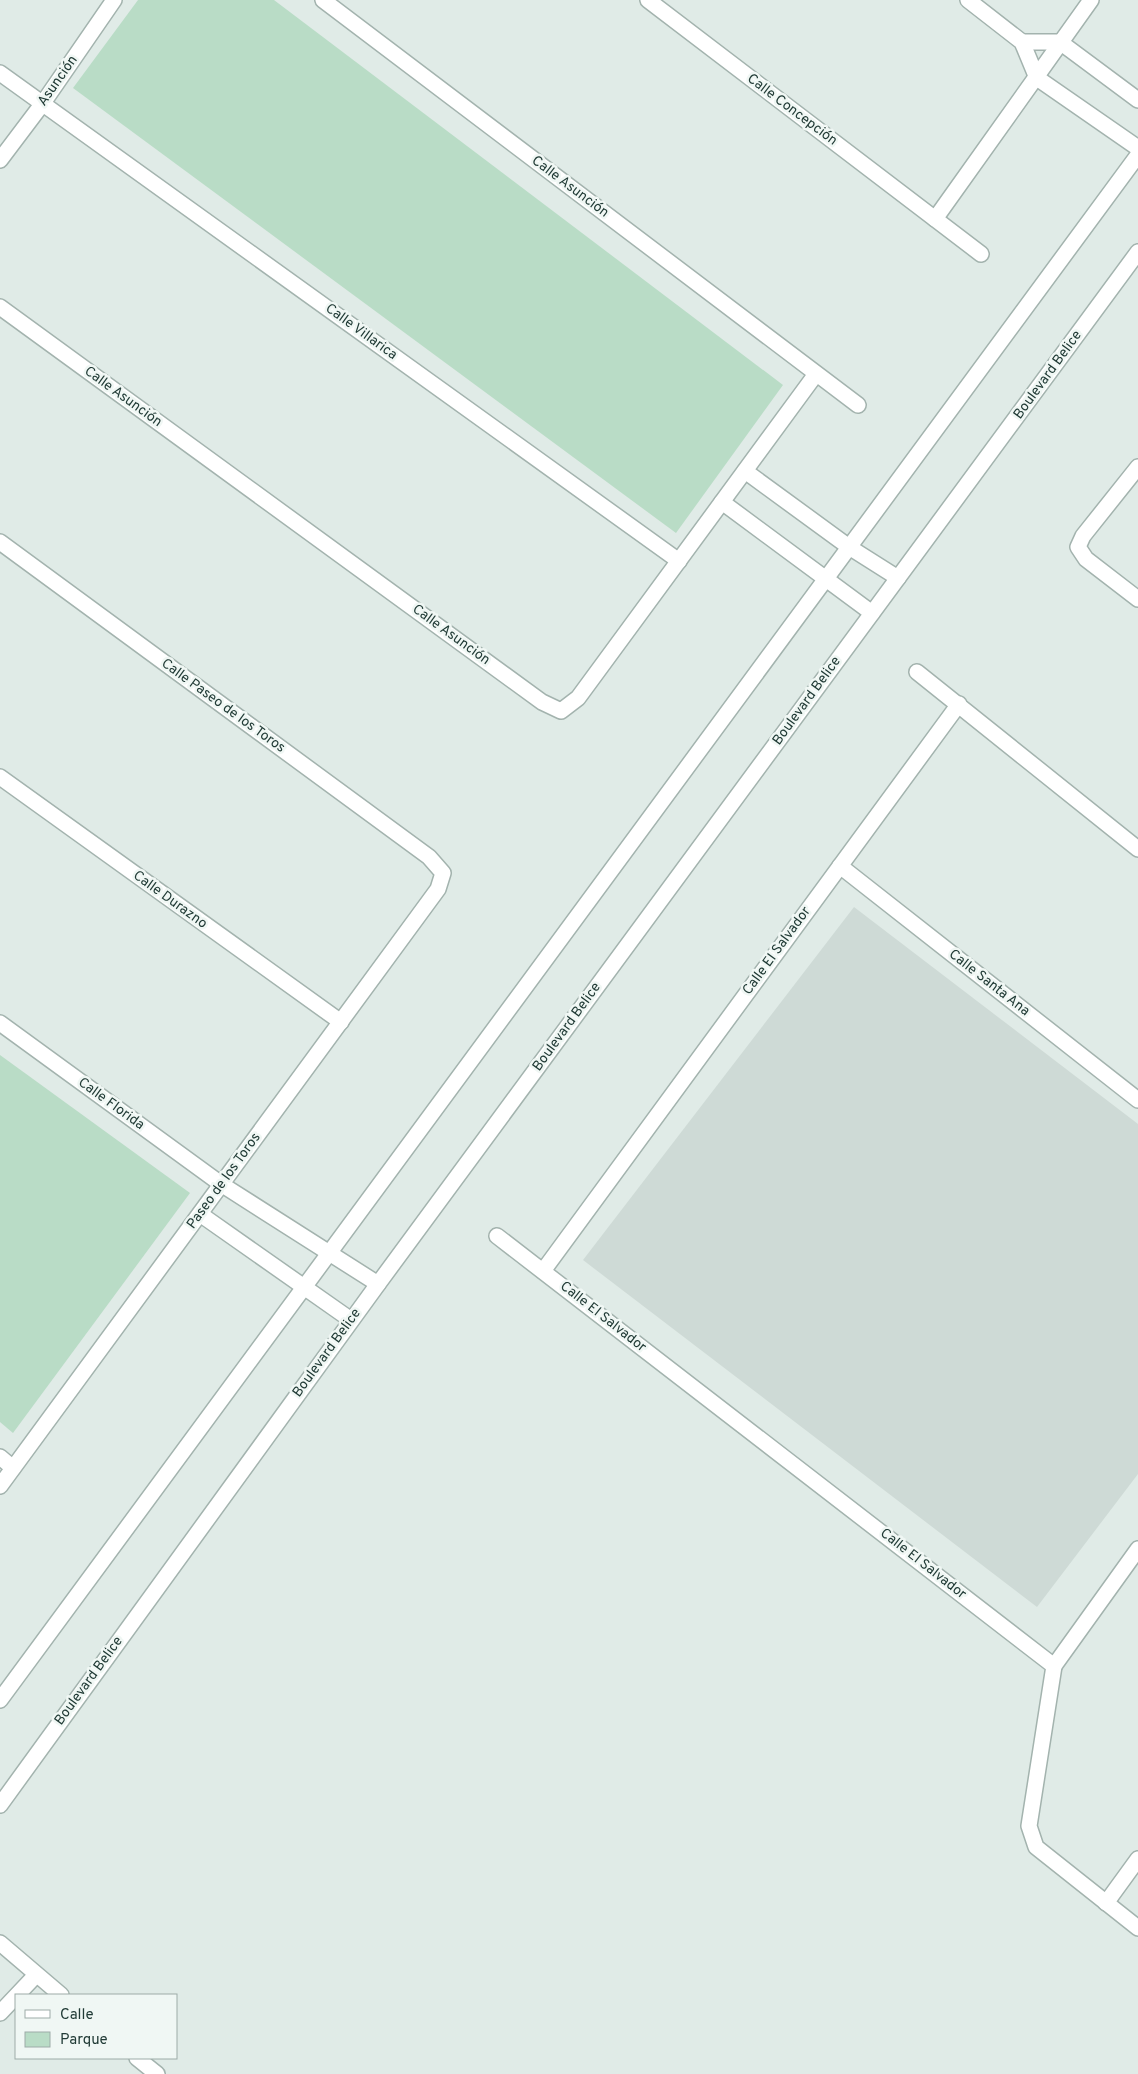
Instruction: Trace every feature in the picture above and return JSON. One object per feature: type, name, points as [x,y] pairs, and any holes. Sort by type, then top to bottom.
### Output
[{"type":"street","name":"Asunción","points":[[0,160],[43,103],[114,0]]},
{"type":"street","name":"Calle Asunción","points":[[323,0],[858,405]]},
{"type":"street","name":"Calle Concepción","points":[[648,0],[981,254]]},
{"type":"street","points":[[968,0],[1022,42],[1037,78],[1138,148]]},
{"type":"street","points":[[935,220],[1091,0]]},
{"type":"street","points":[[1022,42],[1060,42],[1138,100]]},
{"type":"street","name":"Calle Villarica","points":[[0,73],[679,561]]},
{"type":"street","points":[[0,1700],[1138,156]]},
{"type":"street","name":"Boulevard Belice","points":[[0,1805],[351,1320],[1138,252]]},
{"type":"street","name":"Calle Asunción","points":[[0,307],[542,702],[561,711],[578,698],[816,374]]},
{"type":"street","points":[[1138,467],[1083,536],[1078,546],[1086,559],[1138,599]]},
{"type":"street","points":[[745,471],[850,547],[898,578]]},
{"type":"street","points":[[722,502],[872,613]]},
{"type":"street","name":"Calle Paseo de los Toros","points":[[0,542],[429,857],[443,873]]},
{"type":"street","points":[[917,672],[1138,849]]},
{"type":"street","name":"Calle El Salvador","points":[[543,1271],[959,704]]},
{"type":"street","name":"Calle Durazno","points":[[0,777],[341,1022]]},
{"type":"street","name":"Calle Santa Ana","points":[[840,866],[1138,1100]]},
{"type":"street","name":"Paseo de los Toros","points":[[0,1486],[438,888],[443,873]]},
{"type":"street","name":"Calle Florida","points":[[0,1024],[221,1184],[378,1284]]},
{"type":"street","points":[[200,1214],[351,1320]]},
{"type":"street","name":"Calle El Salvador","points":[[497,1236],[1054,1666]]},
{"type":"street","points":[[0,1457],[13,1468]]},
{"type":"street","points":[[1138,1549],[1054,1666],[1029,1826],[1036,1847],[1138,1928]]},
{"type":"street","points":[[1106,1902],[1138,1859]]},
{"type":"street","points":[[0,1943],[60,1994]]},
{"type":"street","points":[[2,2005],[36,1975]]},
{"type":"street","points":[[139,2059],[158,2074]]},
{"type":"shaded area","points":[[854,907],[1138,1124],[1138,1474],[1037,1607],[583,1260]]},
{"type":"green space","points":[[138,0],[274,0],[783,385],[676,533],[73,88]]},
{"type":"green space","points":[[0,1055],[190,1193],[13,1433],[0,1422]]}]
